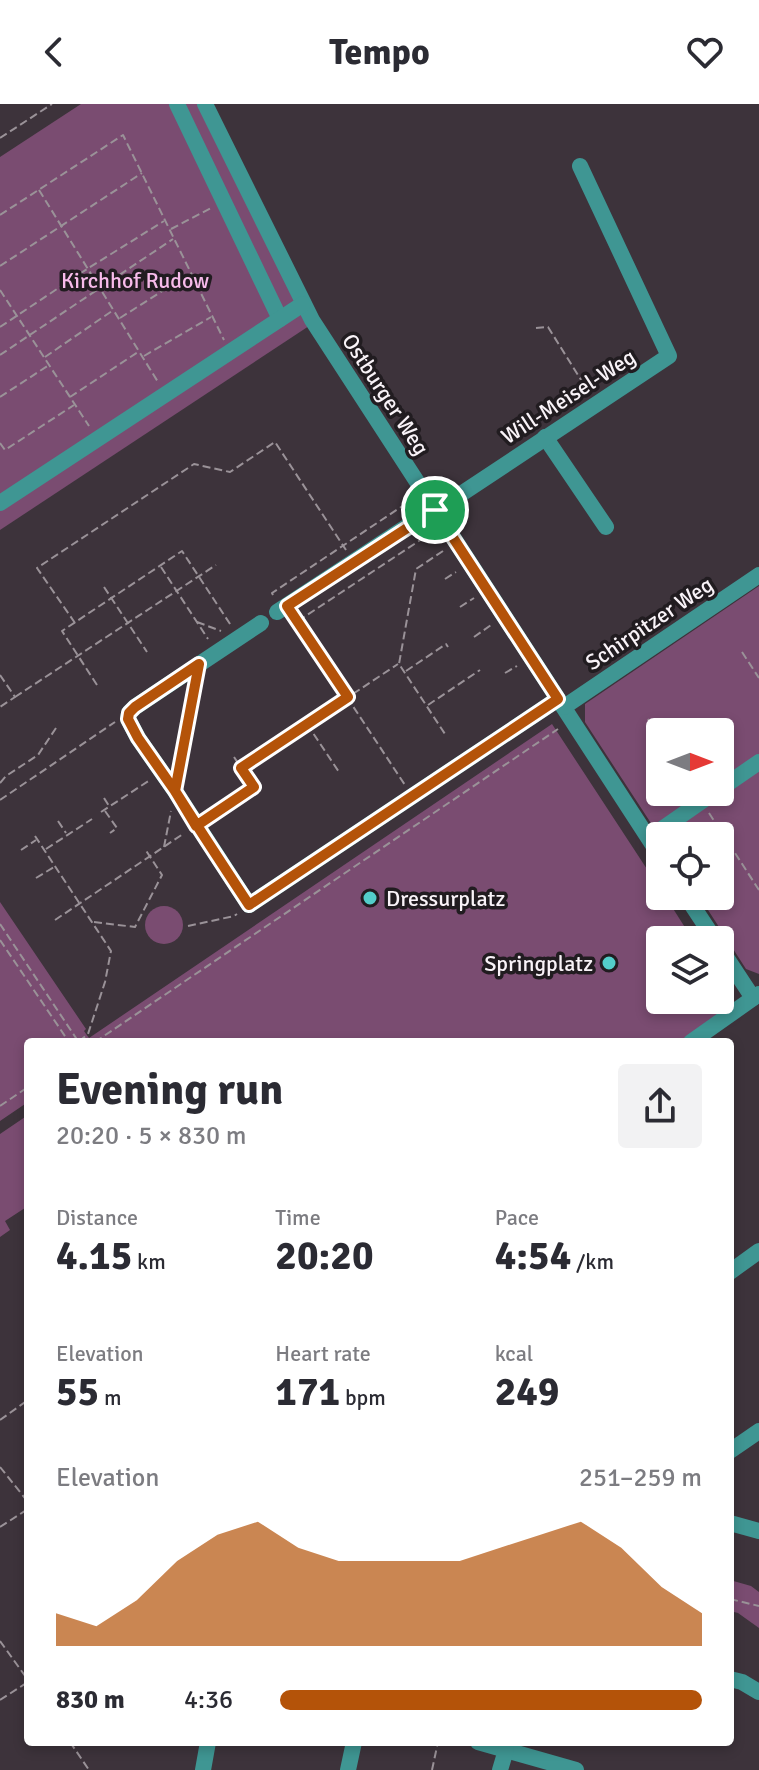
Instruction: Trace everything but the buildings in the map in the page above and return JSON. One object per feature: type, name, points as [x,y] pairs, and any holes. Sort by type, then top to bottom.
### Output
[{"type":"street","points":[[177,104],[280,319]]},
{"type":"street","name":"Ostburger Weg","points":[[205,104],[312,320],[646,833]]},
{"type":"street","name":"Will-Meisel-Weg","points":[[282,609],[669,356],[580,166]]},
{"type":"street","points":[[0,503],[303,304]]},
{"type":"street","points":[[545,437],[606,527]]},
{"type":"street","name":"Schirpitzer Weg","points":[[249,905],[412,796],[759,575]]},
{"type":"street","points":[[249,905],[128,719],[135,707],[217,653],[235,636],[261,623]]},
{"type":"street","points":[[734,779],[759,762]]},
{"type":"street","points":[[672,822],[695,806]]},
{"type":"street","points":[[697,1038],[756,996],[734,967]]},
{"type":"street","points":[[734,1269],[759,1251]]},
{"type":"street","points":[[734,1448],[759,1431]]},
{"type":"street","points":[[734,1524],[759,1531]]},
{"type":"street","points":[[734,1680],[759,1692]]},
{"type":"street","points":[[203,1770],[207,1746]]},
{"type":"street","points":[[348,1770],[353,1746]]},
{"type":"street","points":[[492,1746],[576,1770]]},
{"type":"street","points":[[500,1770],[506,1750]]},
{"type":"path","points":[[0,138],[52,104]]},
{"type":"path","points":[[0,215],[123,135],[229,352]]},
{"type":"path","points":[[0,266],[142,173]]},
{"type":"path","points":[[38,189],[166,394]]},
{"type":"path","points":[[170,230],[223,202]]},
{"type":"path","points":[[0,327],[165,220]]},
{"type":"path","points":[[0,355],[174,239]]},
{"type":"path","points":[[119,319],[191,273]]},
{"type":"path","points":[[0,290],[97,439]]},
{"type":"path","points":[[44,357],[113,310]]},
{"type":"path","points":[[142,357],[212,316]]},
{"type":"path","points":[[536,328],[548,327],[596,404]]},
{"type":"path","points":[[70,397],[139,351]]},
{"type":"path","points":[[0,397],[49,365]]},
{"type":"path","points":[[0,443],[5,450],[75,405]]},
{"type":"path","points":[[75,623],[37,568],[194,464],[230,472],[275,442],[354,562]]},
{"type":"path","points":[[410,501],[272,593],[282,609],[297,622],[412,796]]},
{"type":"path","points":[[297,622],[431,533]]},
{"type":"path","points":[[97,685],[62,631],[182,551],[235,636]]},
{"type":"path","points":[[443,551],[416,569],[399,664],[445,734]]},
{"type":"path","points":[[0,707],[216,565]]},
{"type":"path","points":[[160,566],[217,653]]},
{"type":"path","points":[[445,579],[456,572]]},
{"type":"path","points":[[104,587],[147,652]]},
{"type":"path","points":[[460,607],[474,598]]},
{"type":"path","points":[[196,622],[235,636]]},
{"type":"path","points":[[474,637],[491,625]]},
{"type":"path","points":[[404,672],[446,644],[448,647]]},
{"type":"path","points":[[742,652],[759,678]]},
{"type":"path","points":[[164,847],[199,664]]},
{"type":"path","points":[[241,768],[399,664]]},
{"type":"path","points":[[505,673],[518,665]]},
{"type":"path","points":[[427,706],[480,670]]},
{"type":"path","points":[[0,675],[15,697]]},
{"type":"path","points":[[0,800],[129,713]]},
{"type":"path","points":[[307,724],[339,772]]},
{"type":"path","points":[[0,783],[38,755],[56,728]]},
{"type":"path","points":[[101,1038],[558,729]]},
{"type":"path","points":[[55,920],[254,787],[234,757]]},
{"type":"path","points":[[110,833],[117,828],[103,811],[162,774]]},
{"type":"path","points":[[104,798],[110,807]]},
{"type":"path","points":[[718,806],[759,890]]},
{"type":"path","points":[[44,850],[92,819]]},
{"type":"path","points":[[58,821],[68,835]]},
{"type":"path","points":[[21,850],[36,838],[111,951],[105,982],[88,1034],[83,1038]]},
{"type":"path","points":[[92,921],[135,927],[162,875],[145,849]]},
{"type":"path","points":[[36,878],[55,866]]},
{"type":"path","points":[[188,926],[234,916],[249,905]]},
{"type":"path","points":[[0,924],[75,1038]]},
{"type":"path","points":[[0,940],[66,1038]]},
{"type":"path","points":[[0,1106],[24,1090]]},
{"type":"path","points":[[0,1420],[24,1403]]},
{"type":"path","points":[[0,1467],[24,1497]]},
{"type":"path","points":[[0,1527],[24,1512]]},
{"type":"path","points":[[734,1600],[759,1606]]},
{"type":"path","points":[[0,1641],[24,1675]]},
{"type":"path","points":[[0,1700],[24,1684]]},
{"type":"path","points":[[73,1746],[89,1770]]},
{"type":"path","points":[[432,1770],[437,1746]]},
{"type":"green space","name":"Kirchhof Rudow","points":[[81,104],[199,104],[309,326],[0,530],[0,157]]},
{"type":"green space","points":[[759,586],[759,974],[746,969],[734,950],[734,926],[718,926],[708,910],[734,910],[734,822],[650,822],[585,722],[585,704]]},
{"type":"green space","points":[[552,724],[646,868],[646,910],[674,910],[684,926],[646,926],[646,1014],[719,1014],[685,1038],[89,1038]]},
{"type":"green space","points":[[0,902],[86,1029],[84,1031],[89,1038],[24,1038],[24,1105],[0,1121]]},
{"type":"green space","points":[[164,906],[177,912],[183,925],[177,938],[164,944],[151,938],[145,925],[151,912]]},
{"type":"green space","points":[[24,1118],[24,1209],[5,1221],[10,1230],[0,1237],[0,1134]]},
{"type":"green space","points":[[734,1581],[759,1592],[759,1628],[734,1612]]},
{"type":"place","name":"Dressurplatz","points":[[370,898]]},
{"type":"place","name":"Springplatz","points":[[609,963]]},
{"type":"route","points":[[435,510],[287,606],[348,697],[241,768],[254,787],[196,826],[138,738],[128,719],[129,713],[199,664],[175,791],[196,826],[249,905],[558,699],[435,510]]}]
